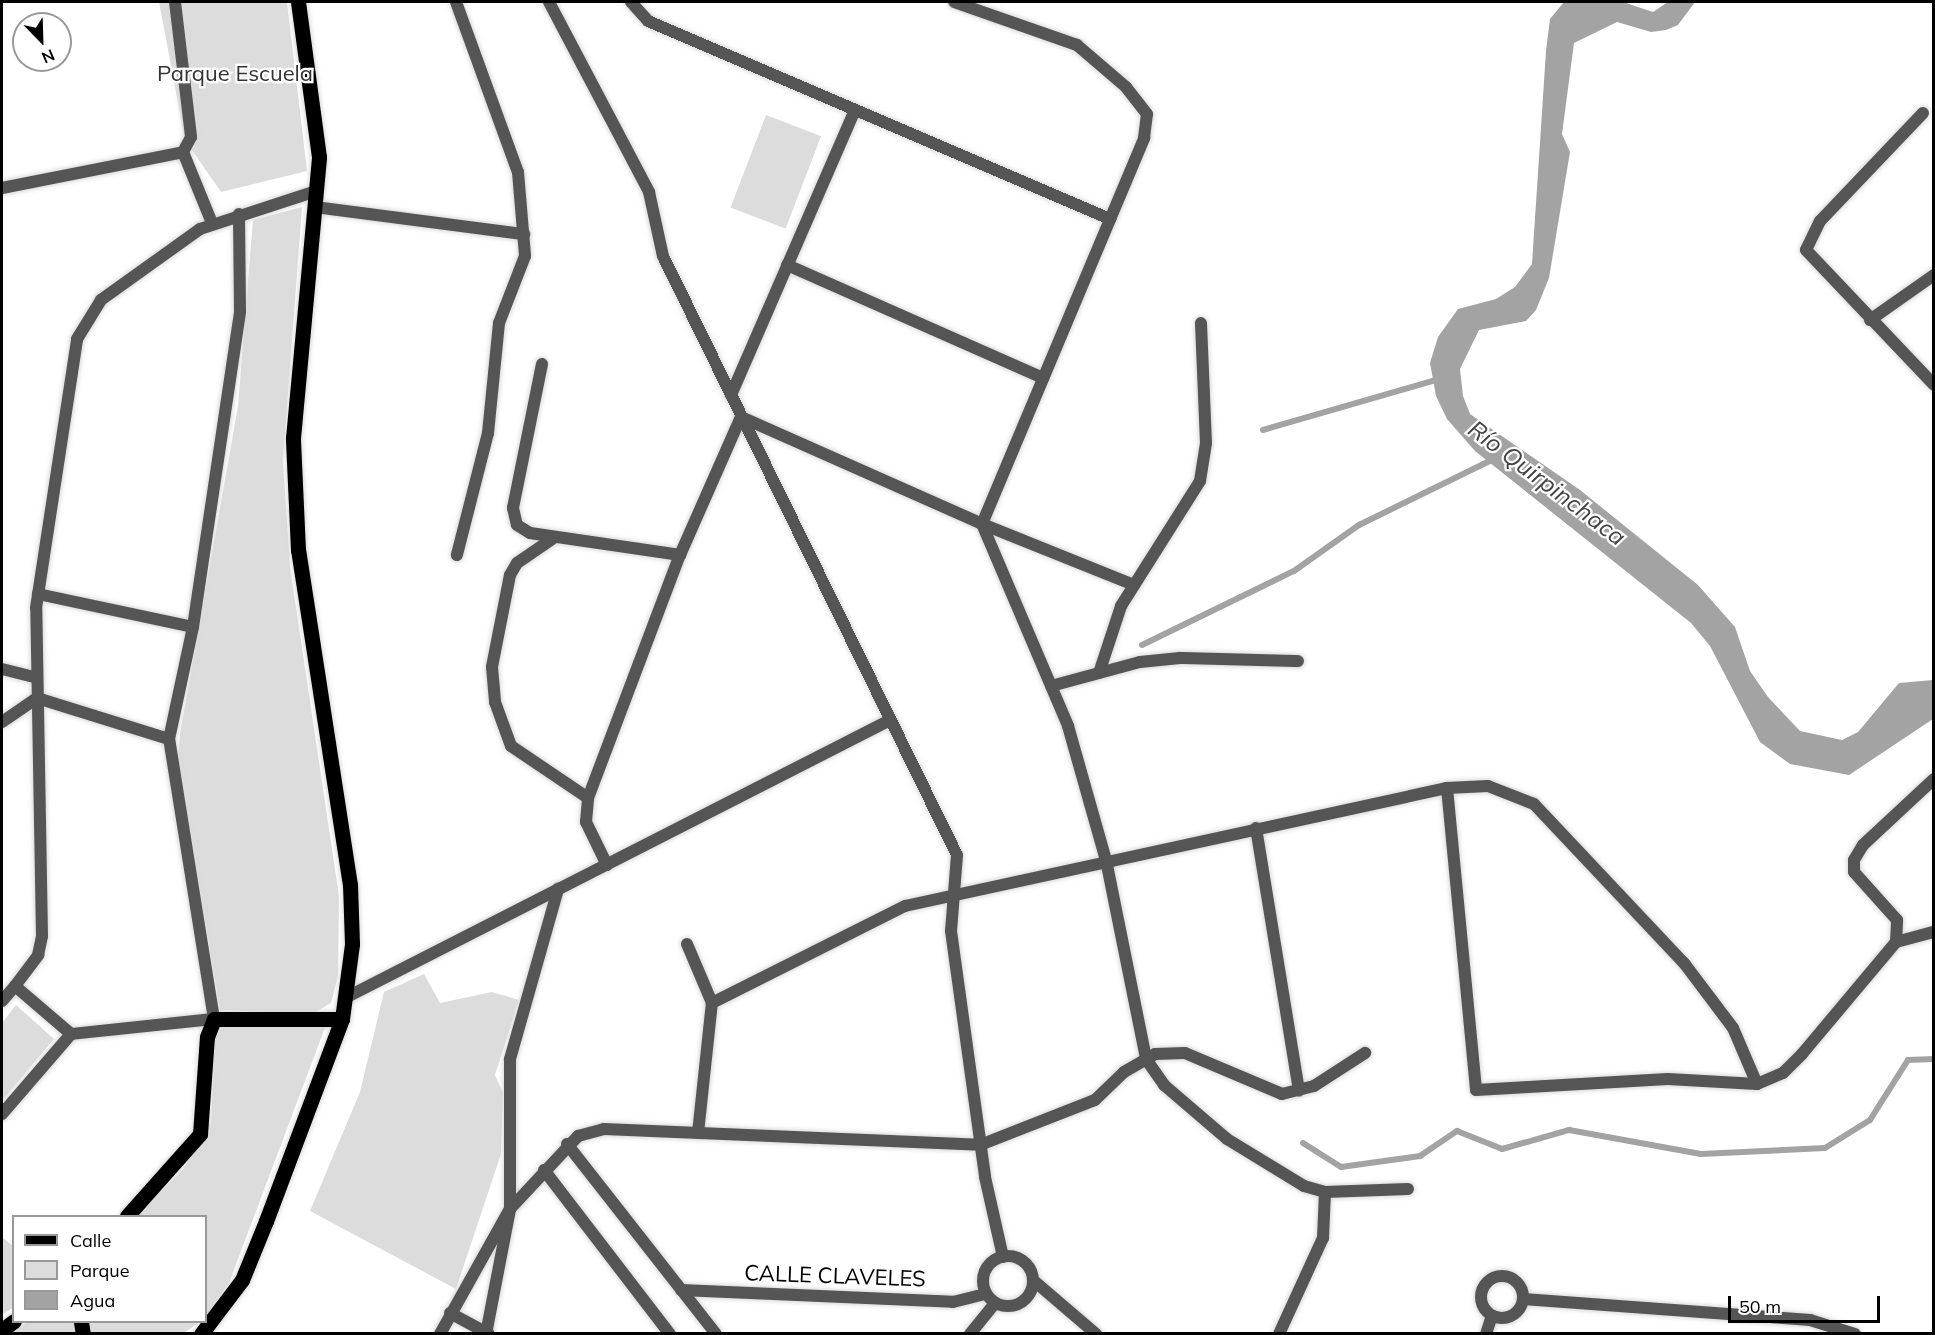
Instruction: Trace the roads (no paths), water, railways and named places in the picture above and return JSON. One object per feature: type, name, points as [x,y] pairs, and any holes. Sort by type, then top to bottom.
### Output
[{"type":"main road","points":[[201,1334],[242,1280],[342,1018],[347,997],[350,885],[315,684],[298,550],[292,438],[319,157],[298,2]]},
{"type":"main road","points":[[128,1215],[200,1134],[207,1037],[214,1019],[342,1018]]},
{"type":"street","points":[[175,2],[191,137],[183,152]]},
{"type":"street","points":[[456,2],[518,172],[525,256],[499,322],[488,433],[457,555]]},
{"type":"street","points":[[549,2],[649,192],[663,256],[957,855],[957,891],[951,931],[980,1145],[1003,1257]]},
{"type":"street","points":[[631,2],[648,21],[1110,219]]},
{"type":"street","points":[[954,2],[1077,45],[1126,87],[1147,114],[1144,138],[982,524],[1068,726],[1106,860],[1146,1059],[1164,1085],[1227,1139],[1304,1186],[1326,1192],[1408,1189]]},
{"type":"street","points":[[731,395],[855,110]]},
{"type":"street","points":[[1923,113],[1808,236],[1806,250],[1869,320],[1934,385]]},
{"type":"street","points":[[2,188],[183,152]]},
{"type":"street","points":[[183,152],[212,223]]},
{"type":"street","points":[[2,1002],[38,955],[42,936],[37,698],[38,594],[77,339],[101,300],[212,223],[316,191]]},
{"type":"street","points":[[315,207],[524,234]]},
{"type":"street","points":[[2,1114],[71,1034],[214,1019],[169,739],[194,627],[240,311],[239,214]]},
{"type":"street","points":[[788,265],[1043,378]]},
{"type":"street","points":[[1869,320],[1934,275]]},
{"type":"street","points":[[1099,673],[1134,585],[1200,481],[1206,443],[1201,323]]},
{"type":"street","points":[[542,364],[513,508],[517,525],[530,533],[680,555]]},
{"type":"street","points":[[741,417],[982,524],[1134,585]]},
{"type":"street","points":[[607,865],[586,822],[588,798],[680,555],[741,417]]},
{"type":"street","points":[[555,537],[517,563],[510,575],[492,667],[495,702],[511,746],[588,798]]},
{"type":"street","points":[[38,594],[194,627]]},
{"type":"street","points":[[1051,686],[1099,673],[1180,658],[1298,661]]},
{"type":"street","points":[[2,669],[37,678]]},
{"type":"street","points":[[37,698],[169,739]]},
{"type":"street","points":[[2,722],[37,698]]},
{"type":"street","points":[[347,997],[890,720]]},
{"type":"street","points":[[1896,942],[1896,920],[1854,872],[1854,860],[1863,844],[1934,779]]},
{"type":"street","points":[[712,1003],[905,906],[957,891],[1447,788],[1488,786],[1534,804],[1684,963],[1732,1028],[1757,1084]]},
{"type":"street","points":[[1447,788],[1476,1090],[1668,1079],[1757,1084],[1796,1060],[1896,942],[1934,932]]},
{"type":"street","points":[[1256,828],[1299,1090]]},
{"type":"street","points":[[450,1313],[487,1333],[510,1209],[510,1059],[558,890]]},
{"type":"street","points":[[687,944],[712,1003],[699,1133]]},
{"type":"street","points":[[15,986],[71,1034]]},
{"type":"street","points":[[440,1334],[510,1209],[567,1144],[604,1129],[980,1145],[1095,1100],[1146,1059],[1185,1053],[1216,1063],[1260,1088],[1282,1094],[1299,1090],[1365,1053]]},
{"type":"street","points":[[567,1144],[716,1334]]},
{"type":"street","points":[[544,1170],[670,1334]]},
{"type":"street","points":[[1279,1334],[1323,1238],[1326,1192]]},
{"type":"street","points":[[970,1334],[990,1299],[985,1271],[1003,1257],[1020,1259],[1033,1280],[1096,1334]]},
{"type":"street","points":[[1492,1316],[1480,1298],[1490,1280],[1511,1278],[1523,1299]]},
{"type":"street","points":[[990,1299],[1010,1306],[1024,1301],[1033,1280]]},
{"type":"street","name":"CALLE CLAVELES","points":[[681,1290],[953,1302],[990,1299]]},
{"type":"street","points":[[1492,1316],[1513,1315],[1523,1299]]},
{"type":"street","points":[[1523,1299],[1809,1320],[1855,1334]]},
{"type":"street","points":[[1486,1334],[1492,1316]]},
{"type":"water","name":"Río Quirpinchaca","points":[[1564,2],[1623,2],[1653,12],[1668,2],[1695,2],[1678,25],[1666,30],[1651,32],[1617,22],[1574,43],[1562,134],[1570,152],[1549,278],[1536,310],[1526,321],[1479,330],[1460,369],[1463,396],[1470,414],[1580,490],[1698,585],[1735,627],[1750,671],[1768,697],[1800,731],[1842,740],[1858,732],[1899,683],[1933,680],[1933,719],[1849,775],[1790,764],[1760,742],[1710,646],[1691,623],[1475,451],[1447,419],[1436,396],[1430,363],[1438,337],[1458,309],[1496,299],[1515,287],[1532,264],[1546,51],[1550,19]]},
{"type":"waterway","points":[[1263,430],[1440,379]]},
{"type":"waterway","name":"Río Quirpinchaca","points":[[1142,645],[1294,571],[1359,525],[1494,459]]},
{"type":"waterway","points":[[1303,1143],[1341,1167],[1420,1156],[1457,1131],[1502,1149],[1569,1130],[1701,1154],[1825,1148],[1870,1120],[1908,1060],[1934,1059]]},
{"type":"park label","name":"Parque Escuela","points":[[235,74]]}]
